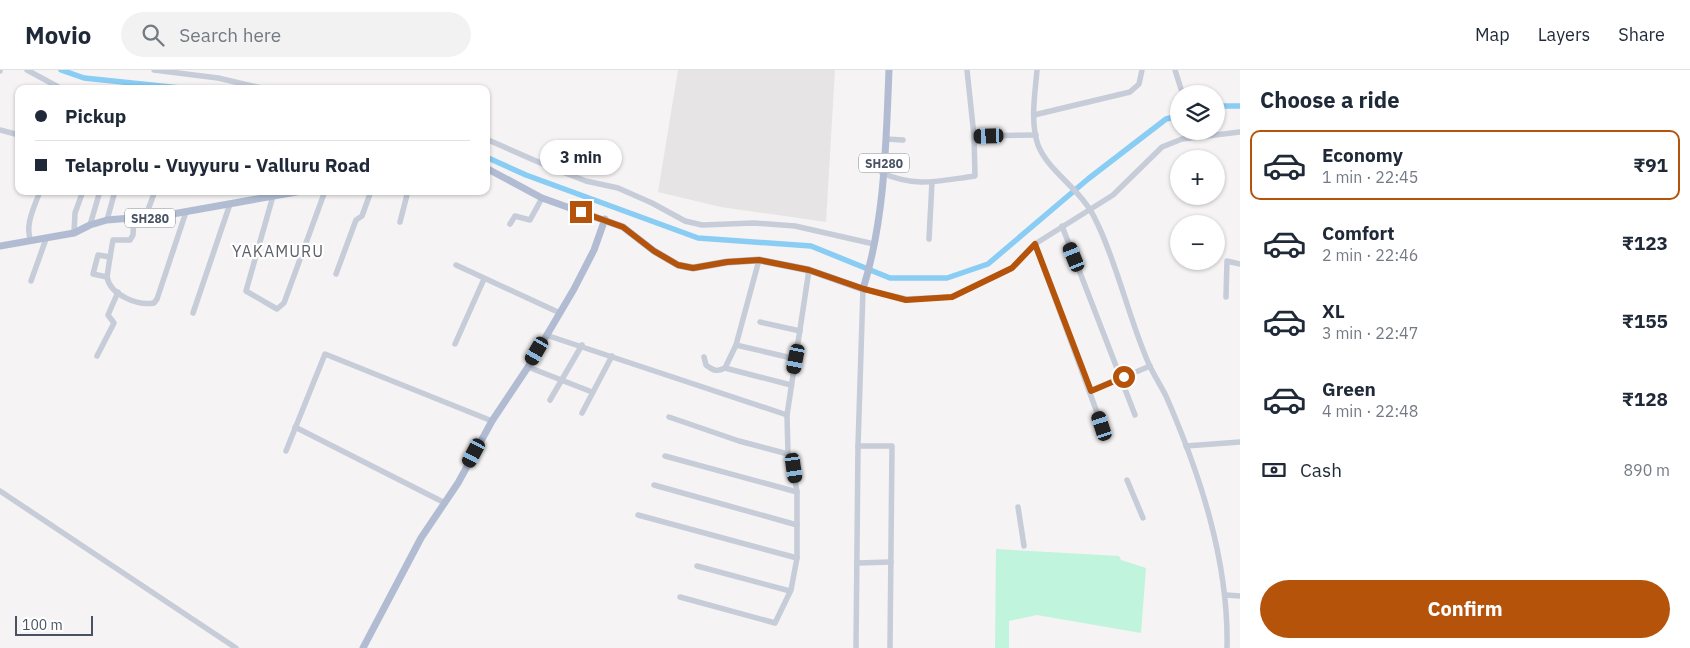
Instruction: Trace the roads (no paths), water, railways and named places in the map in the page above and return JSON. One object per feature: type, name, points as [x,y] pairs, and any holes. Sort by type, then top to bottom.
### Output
[{"type":"main road","name":"SH280","points":[[864,289],[874,244],[886,139],[889,70]]},
{"type":"main road","points":[[490,170],[542,198],[623,227],[654,251],[678,265],[693,268],[727,262],[759,260],[809,270],[864,289]]},
{"type":"main road","name":"SH280","points":[[0,246],[74,234],[90,225],[107,220],[145,218],[186,212],[277,195]]},
{"type":"main road","points":[[363,648],[421,538],[444,503],[492,421],[528,367],[584,271],[605,219]]},
{"type":"street","points":[[27,70],[55,85]]},
{"type":"street","points":[[154,70],[218,78],[249,85]]},
{"type":"street","points":[[882,173],[905,182],[920,184],[975,176],[974,136],[967,70]]},
{"type":"street","points":[[1037,70],[1034,115],[1036,134],[1041,150],[1091,210],[1113,258],[1150,366],[1165,394],[1186,446],[1212,530],[1226,595],[1227,648]]},
{"type":"street","points":[[1034,115],[1130,92],[1139,84],[1142,70]]},
{"type":"street","points":[[1175,70],[1180,85]]},
{"type":"street","points":[[0,130],[15,134]]},
{"type":"street","points":[[856,648],[858,446],[864,289],[906,300],[952,297],[1012,268],[1035,244],[1113,195],[1162,147],[1182,140],[1240,132]]},
{"type":"street","points":[[974,136],[1036,134]]},
{"type":"street","points":[[886,139],[903,140]]},
{"type":"street","points":[[490,141],[569,174],[618,188],[652,203],[685,221],[702,225],[754,223],[795,226],[874,244]]},
{"type":"street","points":[[929,238],[932,182]]},
{"type":"street","points":[[30,241],[28,234],[29,223],[39,195]]},
{"type":"street","points":[[74,234],[75,213],[82,195]]},
{"type":"street","points":[[90,225],[99,195]]},
{"type":"street","points":[[107,220],[114,195]]},
{"type":"street","points":[[145,218],[154,195]]},
{"type":"street","points":[[273,196],[246,291],[277,310],[284,303],[324,195]]},
{"type":"street","points":[[336,274],[356,220],[362,216],[370,195]]},
{"type":"street","points":[[400,222],[407,195]]},
{"type":"street","points":[[510,224],[515,216],[530,220],[542,198]]},
{"type":"street","points":[[192,313],[230,204]]},
{"type":"street","points":[[134,219],[133,235],[130,240],[113,240],[107,277],[108,284],[118,292],[143,305],[154,303],[186,212]]},
{"type":"street","points":[[1062,226],[1135,415]]},
{"type":"street","points":[[31,281],[46,239]]},
{"type":"street","points":[[1035,244],[1091,391],[1102,426]]},
{"type":"street","points":[[107,277],[93,274],[98,255],[110,258]]},
{"type":"street","points":[[704,357],[706,365],[713,370],[718,372],[726,368],[736,345],[759,260]]},
{"type":"street","points":[[1226,297],[1228,260],[1240,264]]},
{"type":"street","points":[[456,265],[560,313]]},
{"type":"street","points":[[680,597],[775,623],[790,591],[797,558],[797,492],[794,468],[788,454],[787,415],[809,270]]},
{"type":"street","points":[[456,344],[484,279]]},
{"type":"street","points":[[98,356],[114,323],[108,315],[118,292]]},
{"type":"street","points":[[760,322],[800,331]]},
{"type":"street","points":[[546,335],[582,345],[787,415]]},
{"type":"street","points":[[550,400],[582,345]]},
{"type":"street","points":[[736,345],[796,359]]},
{"type":"street","points":[[286,450],[326,354],[492,421]]},
{"type":"street","points":[[582,413],[612,356]]},
{"type":"street","points":[[1091,391],[1150,366]]},
{"type":"street","points":[[528,367],[592,392]]},
{"type":"street","points":[[726,368],[791,385]]},
{"type":"street","points":[[669,417],[788,454]]},
{"type":"street","points":[[295,427],[444,503]]},
{"type":"street","points":[[1186,446],[1240,442]]},
{"type":"street","points":[[858,446],[892,446],[890,648]]},
{"type":"street","points":[[665,456],[797,492]]},
{"type":"street","points":[[1127,480],[1143,518]]},
{"type":"street","points":[[654,485],[797,525]]},
{"type":"street","points":[[0,491],[236,648]]},
{"type":"street","points":[[1018,507],[1024,546]]},
{"type":"street","points":[[638,515],[797,558]]},
{"type":"street","points":[[857,562],[891,562]]},
{"type":"street","points":[[697,566],[790,591]]},
{"type":"street","points":[[1226,595],[1240,596]]},
{"type":"waterway","points":[[61,70],[84,78],[151,85]]},
{"type":"waterway","points":[[1225,106],[1240,106]]},
{"type":"waterway","points":[[490,159],[526,175],[698,238],[811,246],[890,278],[947,278],[988,264],[1088,179],[1166,119],[1170,118]]},
{"type":"district","name":"YAKAMURU","points":[[278,251]]}]
